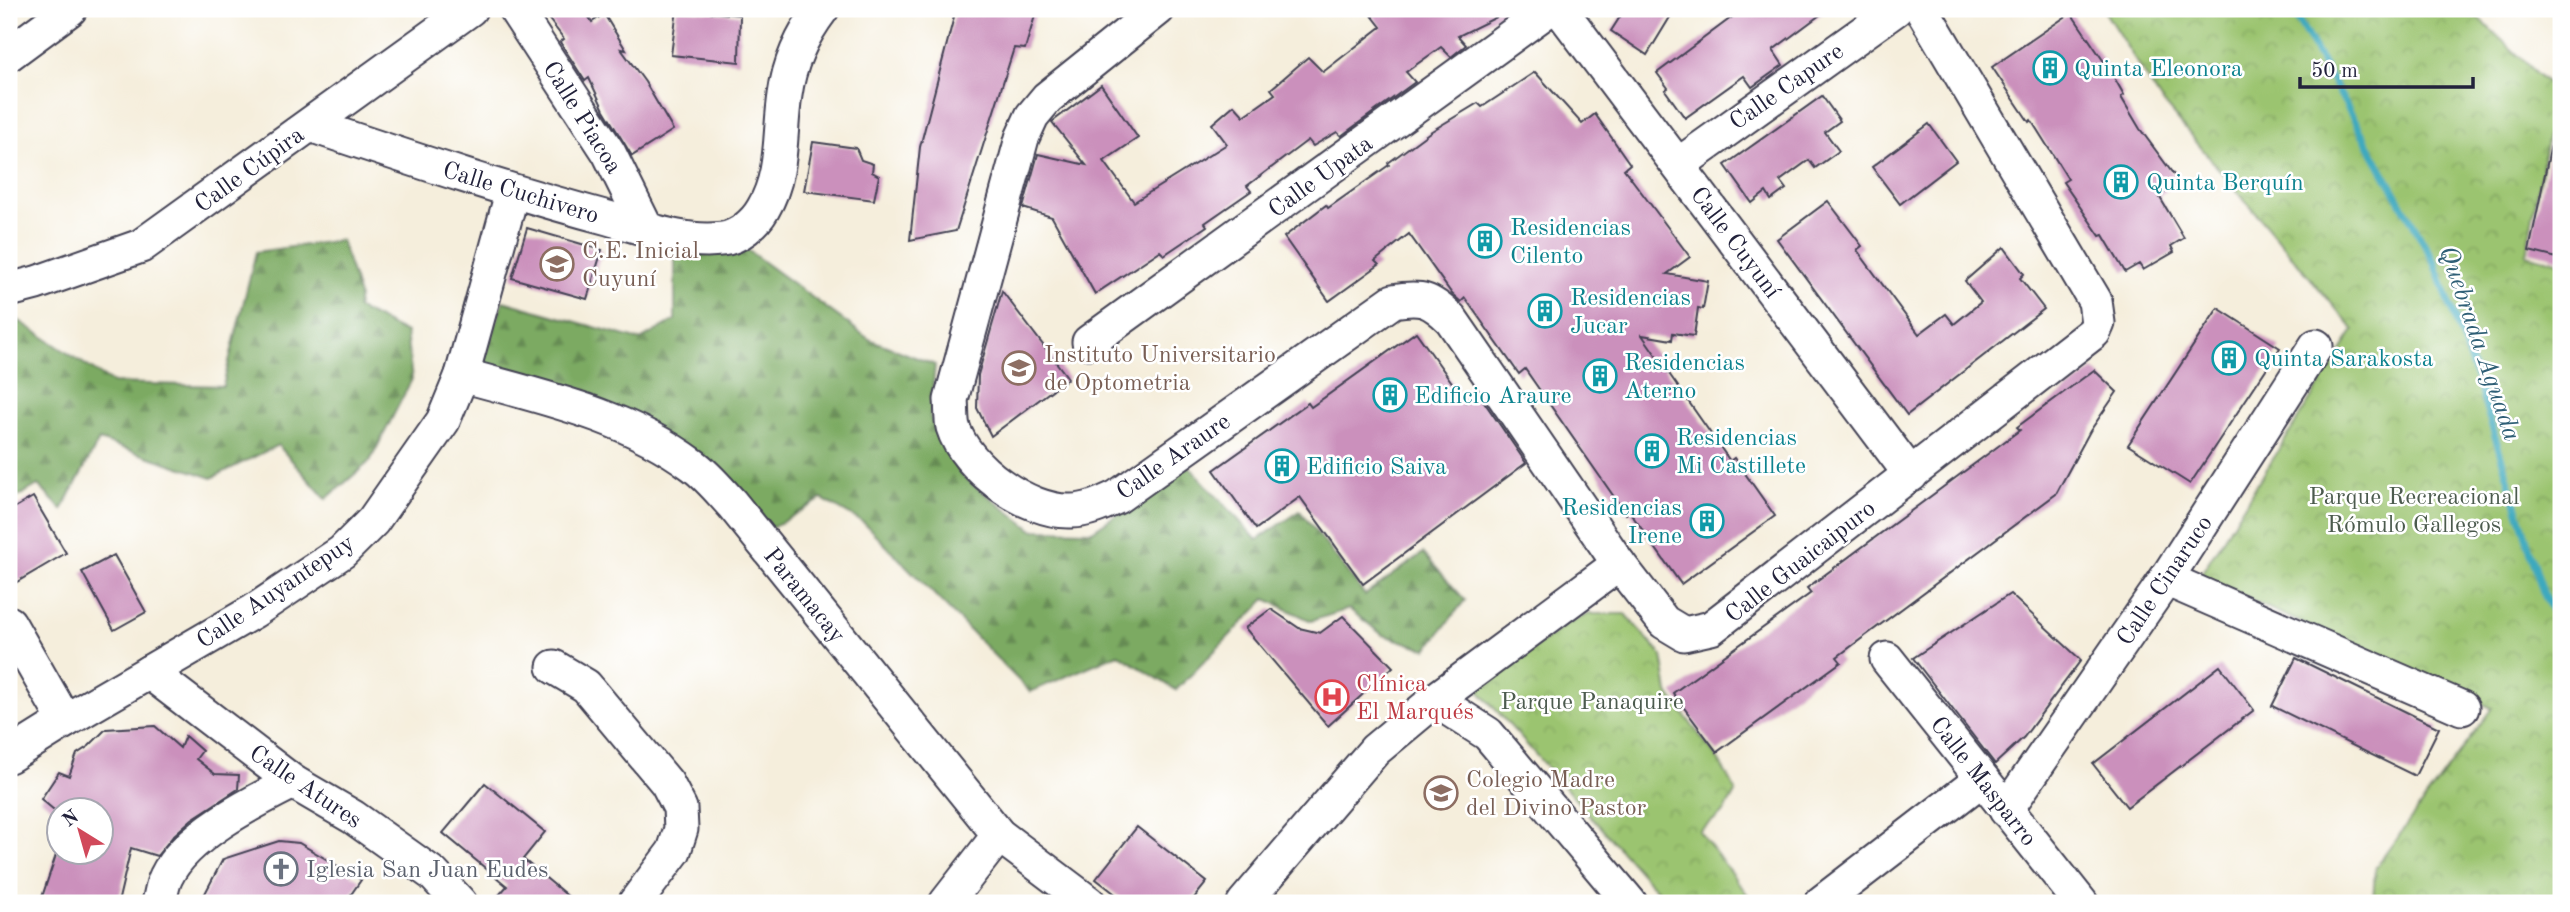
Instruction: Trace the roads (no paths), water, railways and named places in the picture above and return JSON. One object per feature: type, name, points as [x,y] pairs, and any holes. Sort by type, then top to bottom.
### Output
[{"type":"street","points":[[9,54],[70,9]]},
{"type":"street","name":"Calle Cúpira","points":[[9,290],[141,246],[470,9]]},
{"type":"street","name":"Calle Piacoa","points":[[515,9],[609,153],[646,228]]},
{"type":"street","name":"Calle Cuchivero","points":[[310,125],[512,192],[691,240],[725,239],[745,230],[761,213],[774,191],[791,65],[822,9]]},
{"type":"street","name":"Calle Upata","points":[[1088,342],[1549,9]]},
{"type":"street","name":"Calle Cuyuní","points":[[1560,9],[1911,475]]},
{"type":"street","name":"Calle Capure","points":[[1678,165],[1896,9]]},
{"type":"street","name":"Calle Guaicaipuro","points":[[1619,565],[1664,622],[1684,634],[1712,628],[2094,332],[2098,323],[2095,301],[1922,9]]},
{"type":"street","name":"Calle Araure","points":[[1147,11],[1047,97],[1032,116],[1022,138],[951,400],[953,426],[963,448],[979,467],[999,484],[1041,505],[1069,512],[1093,508],[1117,497],[1393,301],[1415,297],[1434,303],[1451,319],[1619,565]]},
{"type":"street","name":"Calle Auyantepuy","points":[[9,757],[65,721],[254,611],[342,552],[373,521],[443,421],[462,375],[512,192]]},
{"type":"street","name":"Calle Cinaruco","points":[[2006,810],[2166,579],[2316,346]]},
{"type":"street","name":"Paramacay","points":[[462,375],[607,417],[652,439],[695,467],[732,504],[999,835],[1089,903]]},
{"type":"street","points":[[1244,903],[1375,750],[1435,700],[1619,565]]},
{"type":"street","points":[[2166,579],[2462,708]]},
{"type":"street","points":[[9,623],[65,721]]},
{"type":"street","name":"Calle Masparro","points":[[1887,659],[2081,903]]},
{"type":"street","points":[[554,667],[586,685],[667,783],[680,808],[681,829],[674,852],[635,903]]},
{"type":"street","name":"Calle Atures","points":[[149,672],[293,782],[353,817],[433,874],[460,903]]},
{"type":"street","points":[[1435,700],[1488,734],[1630,903]]},
{"type":"street","points":[[1821,903],[1982,779]]},
{"type":"street","points":[[159,903],[166,877],[184,850],[209,831],[293,782]]},
{"type":"street","points":[[946,903],[999,835]]},
{"type":"waterway","name":"Quebrada Aguada","points":[[2292,9],[2435,263],[2481,391],[2543,592],[2561,630]]},
{"type":"place","name":"Quinta Eleonora","points":[[2050,68]]},
{"type":"place","name":"Quinta Berquín","points":[[2121,182]]},
{"type":"place","name":"Residencias Cilento","points":[[1485,241]]},
{"type":"place","name":"C.E. Inicial Cuyuní","points":[[557,264]]},
{"type":"place","name":"Residencias Jucar","points":[[1545,311]]},
{"type":"place","name":"Quinta Sarakosta","points":[[2229,358]]},
{"type":"place","name":"Instituto Universitario de Optometria","points":[[1019,368]]},
{"type":"place","name":"Residencias Aterno","points":[[1600,376]]},
{"type":"place","name":"Edificio Araure","points":[[1390,395]]},
{"type":"place","name":"Residencias Mi Castillete","points":[[1652,451]]},
{"type":"place","name":"Edificio Saiva","points":[[1282,466]]},
{"type":"place","name":"Residencias Irene","points":[[1707,521]]},
{"type":"place","name":"Clínica El Marqués","points":[[1332,697]]},
{"type":"place","name":"Colegio Madre del Divino Pastor","points":[[1441,793]]},
{"type":"place","name":"Iglesia San Juan Eudes","points":[[281,869]]},
{"type":"park label","name":"Parque Recreacional Rómulo Gallegos","points":[[2414,510]]},
{"type":"park label","name":"Parque Panaquire","points":[[1592,701]]}]
